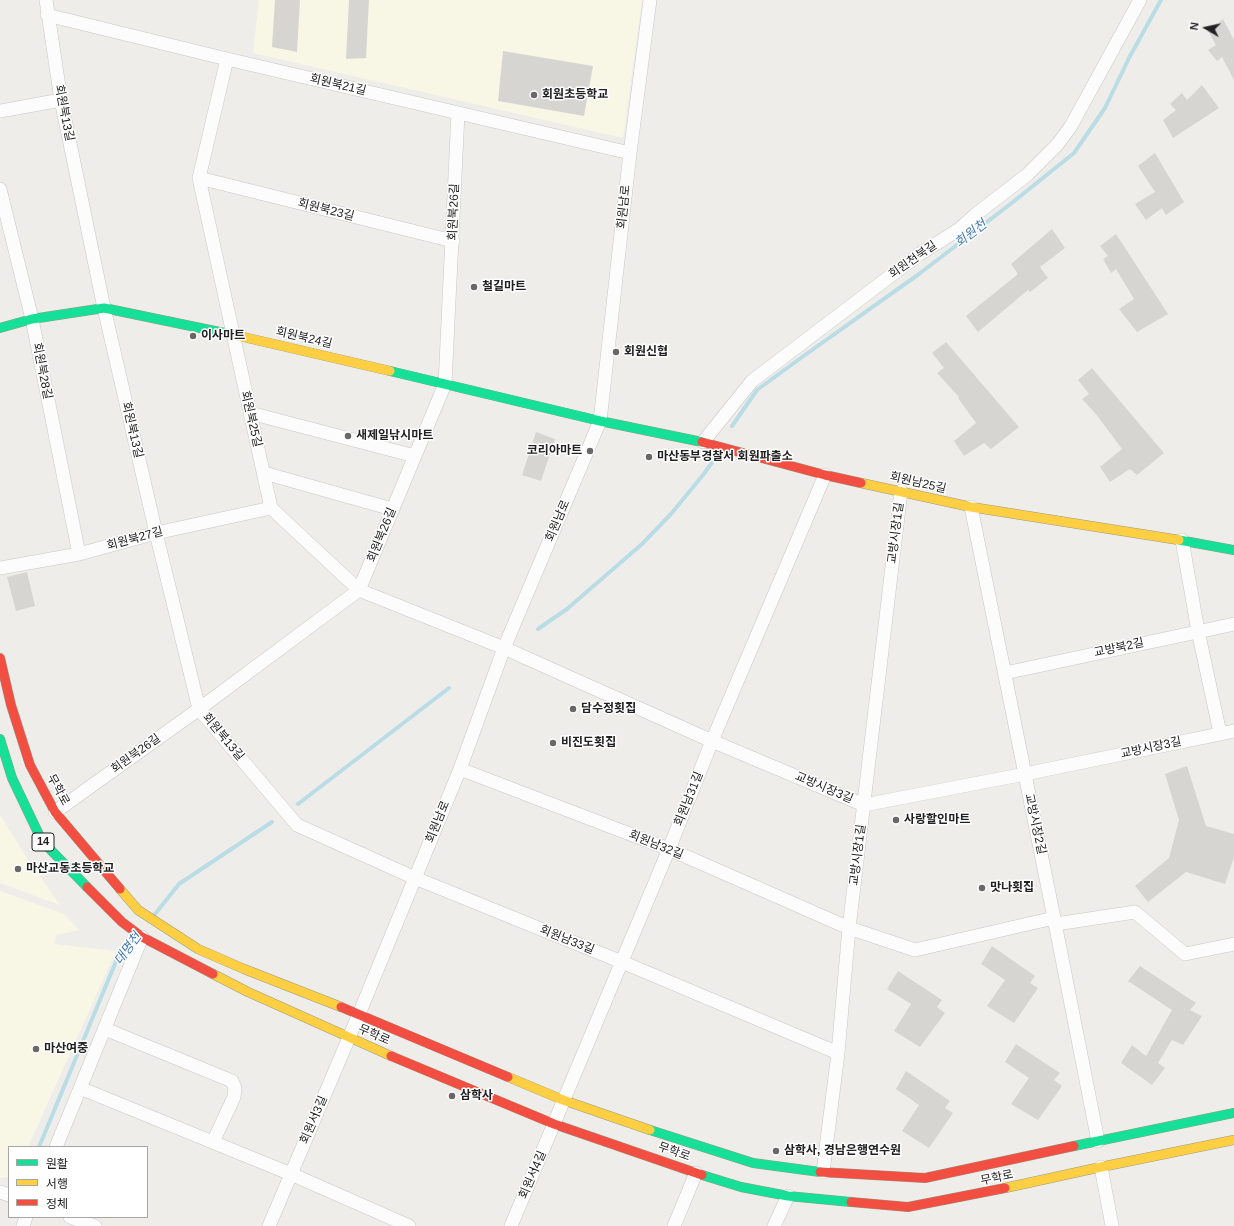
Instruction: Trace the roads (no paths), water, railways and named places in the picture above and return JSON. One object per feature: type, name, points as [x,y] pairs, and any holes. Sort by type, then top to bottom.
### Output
[{"type":"main road","name":"회원북24길","points":[[0,328],[32,319],[104,308],[232,334],[600,421]]},
{"type":"main road","name":"회원남25길","points":[[600,421],[703,442],[825,475],[971,508],[1182,540],[1234,550]]},
{"type":"main road","name":"무학로","points":[[0,658],[11,705],[30,765],[55,812],[138,910],[198,949],[244,969],[359,1014],[563,1100],[671,1138],[753,1163],[823,1172],[925,1178],[1033,1154],[1234,1113]]},
{"type":"main road","name":"14","points":[[0,739],[12,778],[42,841],[122,922],[142,937]]},
{"type":"main road","name":"무학로","points":[[142,937],[248,992],[350,1038],[554,1124],[741,1187],[788,1196],[908,1207],[980,1194],[1101,1167],[1234,1140]]},
{"type":"street","name":"회원북13길","points":[[46,0],[47,15],[61,100],[104,308],[198,709],[297,825]]},
{"type":"street","name":"회원남로","points":[[359,1014],[460,769],[504,648],[600,421],[630,153],[650,0]]},
{"type":"street","name":"회원천북길","points":[[703,442],[752,381],[918,255],[958,230],[1026,175],[1057,145],[1070,126],[1140,0]]},
{"type":"street","name":"회원북21길","points":[[47,15],[227,59],[630,153]]},
{"type":"street","name":"회원북25길","points":[[227,59],[199,178],[271,508]]},
{"type":"street","points":[[0,111],[61,100]]},
{"type":"street","name":"회원북26길","points":[[55,812],[359,590],[446,384],[458,113]]},
{"type":"street","name":"회원북23길","points":[[199,178],[453,241]]},
{"type":"street","name":"회원북28길","points":[[0,189],[32,319],[79,554]]},
{"type":"street","points":[[250,413],[415,456]]},
{"type":"street","points":[[264,473],[392,509]]},
{"type":"street","name":"회원남31길","points":[[554,1124],[669,849],[712,741],[825,475]]},
{"type":"street","name":"교방시장1길","points":[[823,1172],[838,1053],[849,928],[901,491]]},
{"type":"street","points":[[271,508],[359,590],[504,648]]},
{"type":"street","name":"회원북27길","points":[[0,568],[79,554],[156,533],[271,508]]},
{"type":"street","name":"교방시장2길","points":[[971,508],[1098,1141]]},
{"type":"street","points":[[1182,540],[1198,631],[1220,733]]},
{"type":"street","name":"교방북2길","points":[[1005,673],[1234,624]]},
{"type":"street","name":"교방시장3길","points":[[504,648],[712,741],[864,805],[1025,774],[1234,730]]},
{"type":"street","name":"회원남32길","points":[[460,769],[669,849],[849,928],[915,950],[1055,921],[1135,912],[1185,954],[1234,944]]},
{"type":"street","name":"회원남33길","points":[[297,825],[415,878],[622,962],[838,1053]]},
{"type":"street","points":[[56,1146],[142,937]]},
{"type":"street","name":"회원서3길","points":[[269,1226],[359,1014]]},
{"type":"street","points":[[104,1028],[232,1081],[235,1088],[234,1097],[213,1142]]},
{"type":"street","points":[[80,1088],[291,1174],[409,1226]]},
{"type":"street","name":"회원서4길","points":[[511,1226],[554,1124]]},
{"type":"street","points":[[1101,1167],[1112,1226]]},
{"type":"street","points":[[674,1226],[696,1173]]},
{"type":"street","points":[[774,1226],[788,1196]]},
{"type":"street","points":[[73,1218],[95,1226]]},
{"type":"waterway","name":"회원천","points":[[732,426],[757,390],[919,274],[1074,153],[1105,108],[1129,58],[1161,0]]},
{"type":"waterway","points":[[538,629],[567,609],[642,544],[671,514],[716,457]]},
{"type":"waterway","points":[[298,804],[449,688]]},
{"type":"waterway","name":"대명천","points":[[155,914],[179,884],[272,822]]},
{"type":"waterway","name":"대명천","points":[[39,1146],[117,959],[134,939]]},
{"type":"place","name":"회원초등학교","points":[[534,95]]},
{"type":"place","name":"철길마트","points":[[474,287]]},
{"type":"place","name":"이사마트","points":[[193,336]]},
{"type":"place","name":"회원신협","points":[[616,352]]},
{"type":"place","name":"새제일낚시마트","points":[[348,436]]},
{"type":"place","name":"코리아마트","points":[[590,451]]},
{"type":"place","name":"마산동부경찰서 회원파출소","points":[[649,457]]},
{"type":"place","name":"담수정횟집","points":[[573,709]]},
{"type":"place","name":"비진도횟집","points":[[553,743]]},
{"type":"place","name":"사랑할인마트","points":[[896,820]]},
{"type":"place","name":"마산교동초등학교","points":[[18,869]]},
{"type":"place","name":"맛나횟집","points":[[982,888]]},
{"type":"place","name":"마산여중","points":[[36,1049]]},
{"type":"place","name":"삼학사","points":[[452,1096]]},
{"type":"place","name":"삼학사, 경남은행연수원","points":[[776,1151]]}]
